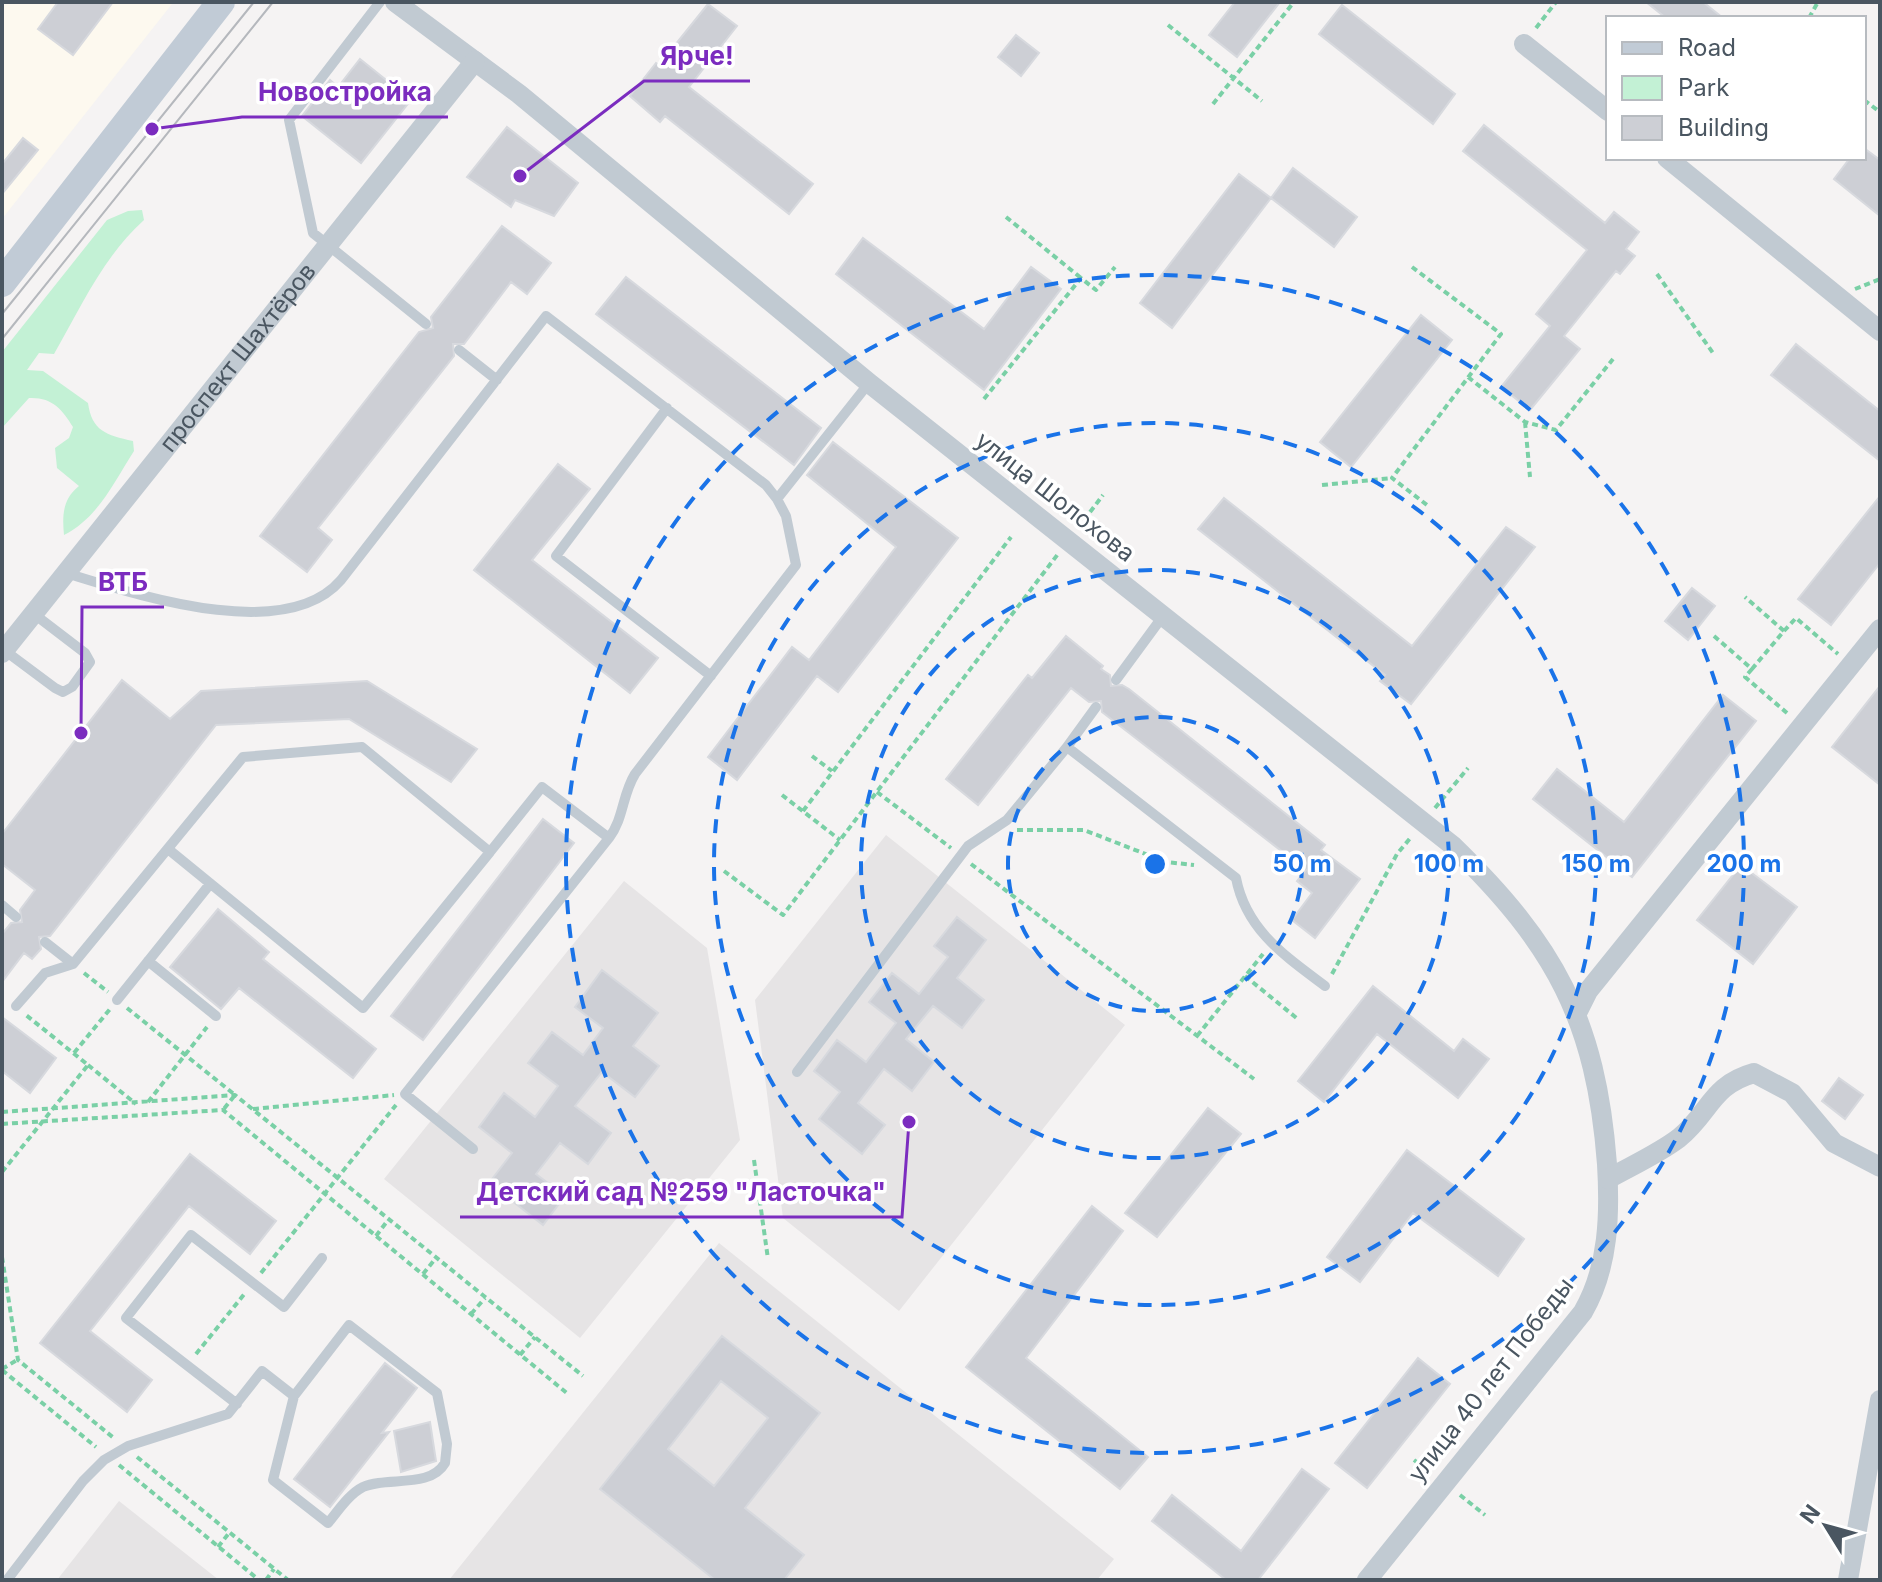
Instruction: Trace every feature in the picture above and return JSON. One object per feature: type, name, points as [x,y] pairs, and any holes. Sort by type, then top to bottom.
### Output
[{"type":"main road","points":[[2,283],[221,2]]},
{"type":"street","name":"улица Шолохова","points":[[395,2],[475,61],[869,383],[1452,845],[1529,929],[1577,1013],[1588,1040],[1601,1096]]},
{"type":"street","points":[[1524,44],[1606,109]]},
{"type":"street","name":"проспект Шахтёров","points":[[3,652],[475,61]]},
{"type":"street","points":[[1669,160],[1880,331]]},
{"type":"street","points":[[1577,1013],[1588,991],[1880,629]]},
{"type":"street","points":[[1608,1179],[1676,1141],[1732,1079],[1754,1073],[1792,1093],[1834,1143],[1880,1167]]},
{"type":"street","name":"улица 40 лет Победы","points":[[1367,1580],[1583,1312],[1602,1264],[1608,1179],[1601,1096]]},
{"type":"street","points":[[1848,1580],[1880,1400]]},
{"type":"lane","points":[[380,2],[289,120],[309,225],[328,246],[426,324]]},
{"type":"lane","points":[[66,573],[133,595],[185,606],[269,610],[312,603],[341,580],[546,316],[766,485],[777,499],[786,516],[796,565],[630,783],[621,820],[609,838],[405,1094],[473,1149]]},
{"type":"lane","points":[[459,350],[497,380]]},
{"type":"lane","points":[[777,499],[869,383]]},
{"type":"lane","points":[[667,408],[556,556],[711,676]]},
{"type":"lane","points":[[3,652],[55,688],[63,692],[72,687],[90,662],[85,653],[34,614]]},
{"type":"lane","points":[[1116,680],[1163,616]]},
{"type":"lane","points":[[797,1072],[961,856],[978,837],[998,829],[1067,747],[1096,707]]},
{"type":"lane","points":[[16,1006],[45,973],[73,964],[243,757],[362,747],[490,852]]},
{"type":"lane","points":[[1067,747],[1236,878],[1239,897],[1271,944],[1325,986]]},
{"type":"lane","points":[[168,849],[363,1008],[542,787],[609,838]]},
{"type":"lane","points":[[117,1000],[210,884]]},
{"type":"lane","points":[[2,905],[16,917]]},
{"type":"lane","points":[[45,942],[73,964]]},
{"type":"lane","points":[[148,961],[216,1016]]},
{"type":"lane","points":[[237,1404],[126,1318],[191,1235],[284,1307],[322,1258]]},
{"type":"lane","points":[[349,1325],[437,1393],[447,1444],[445,1463],[432,1475],[367,1485],[348,1499],[328,1523],[273,1480],[294,1396],[349,1325]]},
{"type":"lane","points":[[7,1580],[83,1481],[108,1457],[173,1430],[221,1417],[237,1404],[262,1371],[294,1396]]},
{"type":"path","points":[[1213,104],[1294,2]]},
{"type":"path","points":[[1524,44],[1556,2]]},
{"type":"path","points":[[1168,25],[1262,101]]},
{"type":"path","points":[[1006,217],[1096,290],[1115,267]]},
{"type":"path","points":[[1392,478],[1501,334],[1412,267]]},
{"type":"path","points":[[1657,274],[1713,353]]},
{"type":"path","points":[[984,399],[1081,278]]},
{"type":"path","points":[[1468,377],[1525,422],[1556,430],[1613,359]]},
{"type":"path","points":[[1525,422],[1530,477]]},
{"type":"path","points":[[1322,485],[1392,478],[1427,505]]},
{"type":"path","points":[[724,871],[783,915],[1103,495]]},
{"type":"path","points":[[803,811],[1011,537]]},
{"type":"path","points":[[1745,597],[1784,631]]},
{"type":"path","points":[[1802,726],[1745,677],[1796,618],[1851,665]]},
{"type":"path","points":[[1714,636],[1752,669]]},
{"type":"path","points":[[812,756],[833,772]]},
{"type":"path","points":[[877,792],[1254,1079]]},
{"type":"path","points":[[782,795],[840,840]]},
{"type":"path","points":[[998,829],[1084,830],[1166,862],[1222,868]]},
{"type":"path","points":[[1325,986],[1397,854]]},
{"type":"path","points":[[1197,1036],[1271,944]]},
{"type":"path","points":[[73,964],[583,1376]]},
{"type":"path","points":[[1245,976],[1299,1020]]},
{"type":"path","points":[[74,1053],[117,1000]]},
{"type":"path","points":[[16,1006],[136,1104]]},
{"type":"path","points":[[147,1103],[216,1016]]},
{"type":"path","points":[[2,1172],[88,1065]]},
{"type":"path","points":[[253,1109],[405,1094]]},
{"type":"path","points":[[187,1365],[405,1094]]},
{"type":"path","points":[[2,1112],[235,1095]]},
{"type":"path","points":[[223,1110],[235,1095]]},
{"type":"path","points":[[165,1101],[165,1113]]},
{"type":"path","points":[[104,1105],[105,1117]]},
{"type":"path","points":[[2,1124],[223,1110],[568,1394]]},
{"type":"path","points":[[754,1160],[768,1259]]},
{"type":"path","points":[[376,1236],[388,1220]]},
{"type":"path","points":[[423,1274],[436,1258]]},
{"type":"path","points":[[471,1314],[485,1297]]},
{"type":"path","points":[[2,1308],[10,1308]]},
{"type":"path","points":[[520,1355],[535,1337]]},
{"type":"path","points":[[18,1360],[2,1370],[259,1580]]},
{"type":"path","points":[[218,1547],[230,1533]]},
{"type":"path","points":[[266,1580],[274,1569]]},
{"type":"shaded area","points":[[2,2],[172,4],[2,219]]},
{"type":"shaded area","points":[[886,835],[1125,1025],[899,1311],[783,1218],[755,1000]]},
{"type":"shaded area","points":[[624,881],[707,948],[740,1140],[580,1338],[384,1179]]},
{"type":"shaded area","points":[[719,1243],[1114,1559],[1097,1580],[449,1580]]},
{"type":"shaded area","points":[[119,1501],[219,1580],[57,1580]]},
{"type":"green space","points":[[142,210],[144,220],[105,266],[54,354],[39,353],[27,370],[43,371],[88,403],[93,420],[102,430],[133,441],[134,451],[96,509],[64,535],[65,508],[79,486],[57,468],[55,448],[69,438],[73,427],[56,405],[29,398],[2,428],[2,352],[107,220],[128,211]]},
{"type":"building","points":[[58,2],[113,2],[73,55],[38,29]]},
{"type":"building","points":[[1235,2],[1280,2],[1237,57],[1209,35]]},
{"type":"building","points":[[1646,2],[1703,2],[1720,16],[1664,16]]},
{"type":"building","points":[[708,4],[737,26],[689,87],[813,184],[789,214],[665,116],[660,122],[630,96]]},
{"type":"building","points":[[1342,5],[1455,94],[1433,124],[1319,34]]},
{"type":"building","points":[[1016,35],[1039,53],[1021,76],[998,57]]},
{"type":"building","points":[[360,59],[411,100],[361,163],[302,116],[330,80],[338,87]]},
{"type":"building","points":[[1484,125],[1605,223],[1614,212],[1639,232],[1626,249],[1635,256],[1620,274],[1616,271],[1564,336],[1580,349],[1530,410],[1501,387],[1550,326],[1536,314],[1587,250],[1463,151]]},
{"type":"building","points":[[507,127],[578,183],[554,216],[515,200],[511,207],[467,177]]},
{"type":"building","points":[[23,138],[38,150],[2,194],[2,164]]},
{"type":"building","points":[[1866,150],[1880,160],[1880,216],[1834,179],[1848,160],[1866,160]]},
{"type":"building","points":[[1293,168],[1357,217],[1334,247],[1271,198]]},
{"type":"building","points":[[1239,174],[1271,198],[1172,328],[1140,303]]},
{"type":"building","points":[[502,226],[551,263],[527,294],[511,282],[464,344],[453,344],[454,356],[318,528],[332,540],[307,572],[260,536],[419,332],[433,328],[431,317]]},
{"type":"building","points":[[863,238],[984,329],[1031,267],[1061,289],[984,390],[836,274]]},
{"type":"building","points":[[626,277],[821,428],[794,465],[596,314]]},
{"type":"building","points":[[1421,315],[1452,340],[1351,467],[1320,442]]},
{"type":"building","points":[[1796,344],[1880,411],[1880,461],[1771,375]]},
{"type":"building","points":[[833,442],[958,538],[838,692],[817,676],[737,780],[708,757],[792,647],[809,660],[896,547],[807,475]]},
{"type":"building","points":[[558,464],[590,489],[532,560],[658,658],[630,693],[474,570]]},
{"type":"building","points":[[1880,496],[1880,563],[1831,625],[1798,599]]},
{"type":"building","points":[[1224,498],[1412,646],[1506,527],[1535,547],[1411,704],[1380,681],[1385,675],[1198,529]]},
{"type":"building","points":[[1692,588],[1715,606],[1688,640],[1665,621]]},
{"type":"building","points":[[1066,636],[1103,666],[1101,669],[1110,675],[1111,686],[1122,685],[1129,689],[1325,845],[1321,850],[1360,879],[1315,938],[1292,920],[1312,893],[1297,881],[1306,870],[1102,712],[1101,701],[1089,702],[1071,688],[978,805],[946,779],[1028,675],[1032,678]]},
{"type":"building","points":[[122,680],[170,719],[201,691],[367,681],[477,749],[451,782],[349,719],[216,725],[50,936],[39,937],[41,949],[32,959],[24,953],[2,982],[2,934],[11,923],[22,922],[20,910],[35,890],[2,864],[2,834]]},
{"type":"building","points":[[1880,686],[1880,785],[1832,747]]},
{"type":"building","points":[[1723,695],[1756,721],[1632,877],[1533,799],[1557,769],[1624,822]]},
{"type":"building","points":[[543,819],[574,843],[423,1040],[391,1016]]},
{"type":"building","points":[[1741,865],[1797,907],[1753,964],[1697,920]]},
{"type":"building","points":[[218,909],[269,952],[263,959],[376,1049],[353,1078],[239,988],[221,1009],[170,967]]},
{"type":"building","points":[[957,917],[986,940],[957,978],[984,1000],[962,1028],[933,1006],[906,1039],[934,1062],[912,1091],[884,1069],[858,1103],[885,1125],[862,1154],[819,1119],[840,1092],[814,1071],[837,1040],[866,1062],[896,1023],[869,1002],[892,973],[919,994],[948,957],[934,946]]},
{"type":"building","points":[[602,970],[658,1013],[633,1046],[659,1066],[635,1097],[602,1072],[575,1106],[611,1133],[588,1164],[560,1143],[536,1174],[565,1196],[543,1225],[489,1183],[512,1153],[479,1127],[504,1093],[535,1117],[558,1086],[528,1063],[552,1032],[583,1055],[603,1028],[575,1007]]},
{"type":"building","points":[[1373,986],[1454,1051],[1463,1039],[1489,1059],[1458,1098],[1377,1034],[1324,1102],[1298,1081]]},
{"type":"building","points":[[2,1017],[56,1058],[30,1093],[2,1071]]},
{"type":"building","points":[[1839,1078],[1863,1095],[1845,1119],[1822,1101]]},
{"type":"building","points":[[1208,1108],[1241,1134],[1157,1237],[1125,1213]]},
{"type":"building","points":[[1407,1150],[1524,1239],[1498,1276],[1413,1213],[1360,1282],[1327,1257]]},
{"type":"building","points":[[190,1154],[276,1221],[250,1254],[189,1206],[90,1331],[152,1380],[127,1412],[40,1343]]},
{"type":"building","points":[[1092,1206],[1123,1231],[1026,1358],[1148,1457],[1120,1489],[966,1367]]},
{"type":"building","points":[[722,1336],[820,1413],[745,1508],[804,1555],[784,1580],[715,1580],[600,1489]],"holes":[[[721,1381],[768,1418],[714,1486],[668,1449]]]},
{"type":"building","points":[[1418,1358],[1450,1384],[1367,1488],[1335,1463]]},
{"type":"building","points":[[385,1363],[417,1388],[382,1433],[389,1432],[330,1507],[294,1479]]},
{"type":"building","points":[[430,1422],[436,1461],[401,1472],[394,1431]]},
{"type":"building","points":[[1302,1469],[1329,1489],[1258,1580],[1226,1580],[1152,1521],[1172,1495],[1241,1551]]},
{"type":"tram line","points":[[2,314],[254,2]]},
{"type":"tram line","points":[[2,339],[273,2]]},
{"type":"place","name":"Новостройка","points":[[152,129]]},
{"type":"place","name":"Ярче!","points":[[520,176]]},
{"type":"place","name":"ВТБ","points":[[81,733]]},
{"type":"place","name":"Детский сад №259 \"Ласточка\"","points":[[909,1122]]}]
